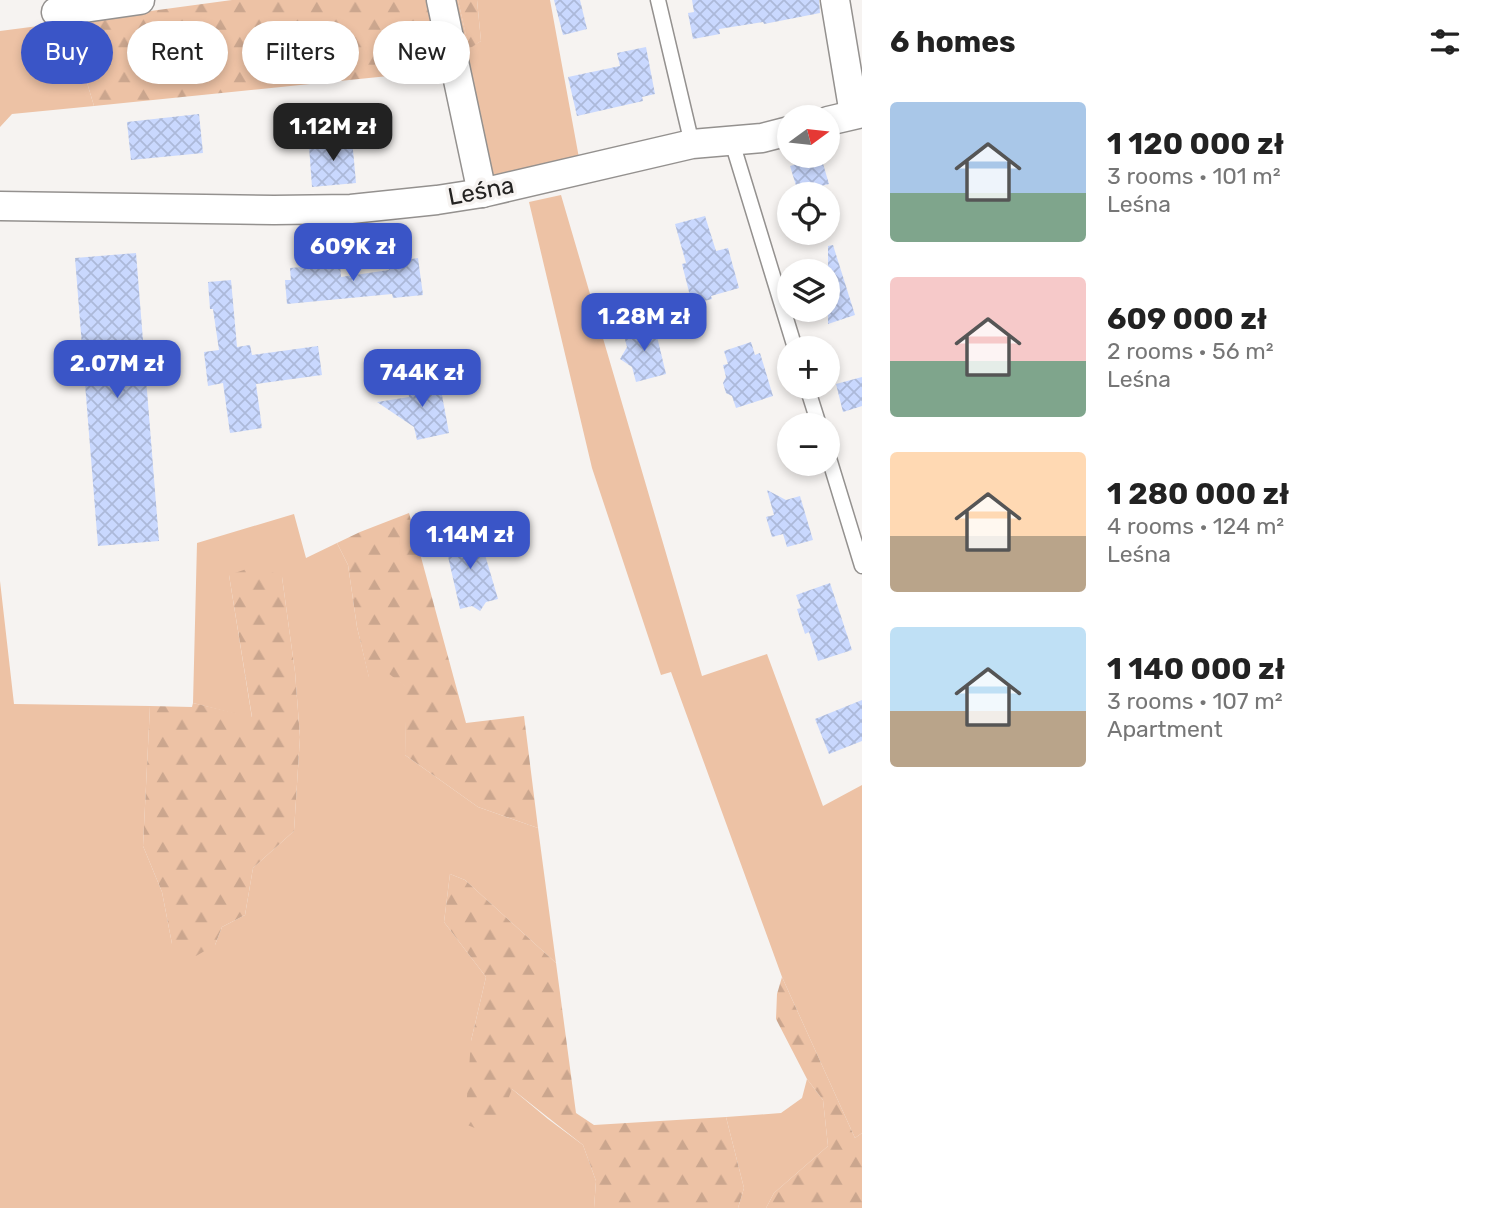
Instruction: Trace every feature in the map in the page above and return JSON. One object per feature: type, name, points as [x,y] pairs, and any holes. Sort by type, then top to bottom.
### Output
[{"type":"street","points":[[56,12],[140,0]]},
{"type":"street","points":[[441,0],[482,193]]},
{"type":"street","points":[[835,0],[848,116]]},
{"type":"street","name":"Leśna","points":[[0,206],[351,209],[482,193],[692,144],[732,142],[777,134]]},
{"type":"lane","points":[[658,0],[692,144]]},
{"type":"lane","points":[[732,142],[791,336]]},
{"type":"lane","points":[[834,476],[862,566]]},
{"type":"green space","points":[[232,0],[432,0],[436,21],[373,21],[373,78],[359,79],[359,21],[242,21],[242,84],[310,84],[94,106],[87,84],[113,84],[113,21],[76,21]]},
{"type":"green space","points":[[453,0],[458,0],[463,21],[458,21]]},
{"type":"green space","points":[[458,0],[477,0],[481,41],[470,48],[470,21],[463,21]]},
{"type":"green space","points":[[477,0],[550,0],[579,158],[492,177],[470,77],[470,47],[481,41]]},
{"type":"green space","points":[[21,28],[21,84],[87,84],[94,106],[12,114],[0,127],[0,31]]},
{"type":"green space","points":[[561,195],[702,676],[767,654],[823,806],[862,785],[862,1133],[855,1138],[782,977],[671,672],[661,675],[592,468],[529,202]]},
{"type":"green space","points":[[409,513],[466,723],[524,716],[538,828],[478,807],[405,755],[406,687],[384,670],[369,678],[357,627],[348,565],[337,543]]},
{"type":"green space","points":[[294,514],[306,558],[337,543],[348,565],[357,627],[369,677],[384,669],[407,687],[405,755],[478,807],[538,828],[556,963],[465,880],[450,874],[444,922],[486,977],[471,1041],[512,1089],[583,1145],[596,1181],[594,1208],[0,1208],[0,581],[14,704],[150,706],[143,846],[162,892],[172,944],[215,945],[222,927],[245,915],[253,868],[294,831],[300,737],[295,672],[282,577],[229,575],[252,718],[193,703],[197,543]]},
{"type":"green space","points":[[258,565],[282,577],[295,672],[300,737],[294,831],[253,868],[245,915],[222,927],[215,945],[196,956],[172,944],[162,892],[143,846],[150,706],[192,707],[193,703],[252,717],[229,575]]},
{"type":"green space","points":[[450,874],[465,880],[556,963],[576,1113],[594,1125],[726,1117],[744,1188],[738,1208],[594,1208],[596,1181],[583,1145],[512,1089],[494,1136],[465,1124],[471,1041],[486,977],[444,922]]},
{"type":"green space","points":[[782,977],[855,1138],[862,1133],[862,1208],[766,1208],[774,1193],[828,1146],[823,1100],[807,1079],[776,1019],[777,994]]},
{"type":"green space","points":[[807,1079],[823,1100],[828,1146],[774,1193],[766,1208],[738,1208],[744,1188],[726,1117],[781,1113],[802,1098]]},
{"type":"building","points":[[554,0],[580,0],[587,29],[563,35]]},
{"type":"building","points":[[692,0],[819,0],[820,13],[764,24],[719,29],[720,34],[693,39],[688,13],[694,12]]},
{"type":"building","points":[[646,47],[655,94],[642,97],[643,101],[577,116],[568,77],[620,66],[617,53]]},
{"type":"building","points":[[199,114],[203,153],[131,160],[127,122]]},
{"type":"building","points":[[352,139],[356,183],[312,187],[309,146],[322,145],[322,141]]},
{"type":"building","points":[[791,168],[824,168],[828,182],[795,182]]},
{"type":"building","points":[[705,216],[716,251],[728,248],[739,288],[692,304],[682,264],[686,263],[675,224]]},
{"type":"building","points":[[833,245],[837,259],[828,259],[828,246]]},
{"type":"building","points":[[136,253],[159,541],[98,546],[75,258]]},
{"type":"building","points":[[418,258],[423,295],[393,298],[392,294],[287,304],[285,280],[291,280],[290,268],[340,264],[341,277],[389,270],[387,263]]},
{"type":"building","points":[[840,267],[855,315],[840,320]]},
{"type":"building","points":[[231,280],[237,347],[250,345],[252,355],[318,346],[322,375],[256,384],[262,428],[230,433],[223,383],[208,386],[204,352],[219,350],[213,309],[210,309],[208,282]]},
{"type":"building","points":[[654,324],[666,374],[636,382],[632,367],[620,359],[627,347],[623,332]]},
{"type":"building","points":[[751,342],[755,355],[760,353],[773,396],[736,408],[723,383],[726,377],[723,365],[728,364],[724,351]]},
{"type":"building","points":[[435,377],[438,390],[441,390],[449,433],[417,440],[414,427],[377,402],[409,397],[407,383]]},
{"type":"building","points":[[862,377],[862,406],[843,412],[840,383]]},
{"type":"building","points":[[767,490],[786,500],[800,496],[813,540],[787,547],[783,534],[772,537],[766,517],[774,515]]},
{"type":"building","points":[[478,531],[498,599],[486,602],[480,611],[472,606],[460,609],[444,539]]},
{"type":"building","points":[[830,583],[852,650],[818,661],[809,632],[805,634],[797,609],[801,608],[796,595]]},
{"type":"building","points":[[862,700],[862,741],[829,754],[815,719]]}]
